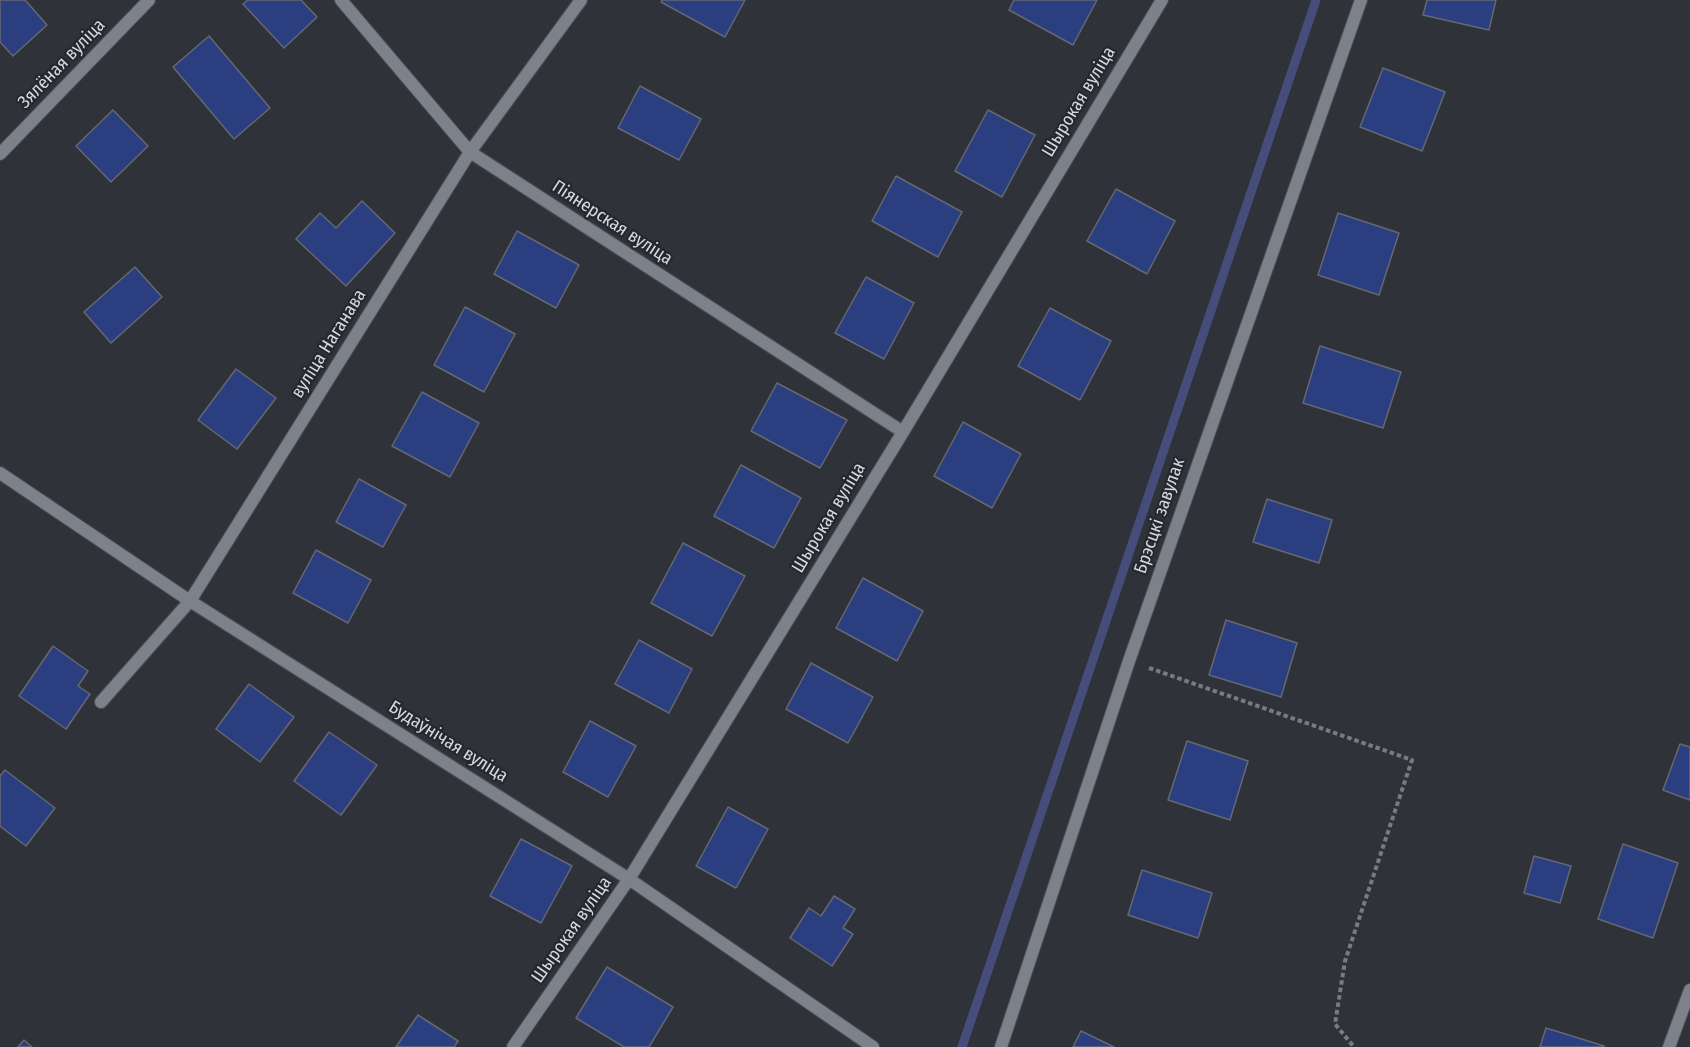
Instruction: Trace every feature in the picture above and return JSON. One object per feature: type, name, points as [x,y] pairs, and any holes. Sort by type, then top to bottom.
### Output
[{"type":"street","name":"Зялёная вуліца","points":[[0,154],[149,0]]},
{"type":"street","name":"Піянерская вуліца","points":[[341,0],[470,152],[903,432]]},
{"type":"street","name":"вуліца Наганава","points":[[101,702],[190,601],[470,152],[581,0]]},
{"type":"street","name":"Шырокая вуліца","points":[[513,1047],[629,879],[903,432],[1162,0]]},
{"type":"street","name":"Брэсцкі завулак","points":[[1001,1047],[1129,661],[1361,0]]},
{"type":"street","name":"Будаўнічая вуліца","points":[[0,472],[190,601],[629,879],[873,1047]]},
{"type":"street","points":[[1669,1047],[1690,990]]},
{"type":"path","points":[[1129,661],[1412,760],[1346,961],[1335,1024],[1354,1047]]},
{"type":"building","points":[[0,0],[25,0],[47,25],[13,56],[0,42]]},
{"type":"building","points":[[248,0],[301,0],[317,17],[284,48],[243,4]]},
{"type":"building","points":[[662,0],[745,0],[725,37],[661,2]]},
{"type":"building","points":[[1014,0],[1097,0],[1073,45],[1009,10]]},
{"type":"building","points":[[1427,0],[1496,0],[1489,30],[1423,15]]},
{"type":"building","points":[[209,36],[270,108],[234,139],[173,67]]},
{"type":"building","points":[[1383,68],[1445,92],[1422,151],[1360,127]]},
{"type":"building","points":[[640,86],[701,119],[679,160],[618,128]]},
{"type":"building","points":[[113,110],[148,146],[111,182],[76,146]]},
{"type":"building","points":[[988,110],[1035,135],[1002,197],[955,171]]},
{"type":"building","points":[[896,176],[962,212],[938,257],[872,221]]},
{"type":"building","points":[[1116,189],[1175,221],[1147,274],[1087,241]]},
{"type":"building","points":[[362,201],[395,233],[346,286],[296,239],[320,213],[336,228]]},
{"type":"building","points":[[1338,213],[1399,233],[1379,295],[1318,275]]},
{"type":"building","points":[[517,231],[579,265],[556,308],[494,274]]},
{"type":"building","points":[[135,267],[162,297],[111,343],[84,312]]},
{"type":"building","points":[[866,277],[914,303],[884,359],[835,333]]},
{"type":"building","points":[[465,307],[515,334],[484,392],[434,365]]},
{"type":"building","points":[[1050,308],[1111,341],[1080,400],[1018,366]]},
{"type":"building","points":[[1320,346],[1401,372],[1383,428],[1303,403]]},
{"type":"building","points":[[236,369],[276,398],[237,449],[198,420]]},
{"type":"building","points":[[777,383],[847,420],[820,468],[751,431]]},
{"type":"building","points":[[422,392],[479,423],[450,477],[392,446]]},
{"type":"building","points":[[963,422],[1021,454],[992,508],[934,476]]},
{"type":"building","points":[[741,465],[801,498],[774,548],[714,516]]},
{"type":"building","points":[[359,479],[406,505],[383,547],[336,522]]},
{"type":"building","points":[[1267,499],[1332,520],[1319,563],[1253,542]]},
{"type":"building","points":[[683,543],[745,576],[712,636],[651,603]]},
{"type":"building","points":[[316,550],[371,580],[348,623],[293,593]]},
{"type":"building","points":[[863,578],[923,611],[897,661],[836,628]]},
{"type":"building","points":[[1226,620],[1297,643],[1281,697],[1209,675]]},
{"type":"building","points":[[639,640],[692,669],[669,713],[615,684]]},
{"type":"building","points":[[53,646],[88,671],[78,686],[90,694],[66,729],[19,696]]},
{"type":"building","points":[[811,663],[873,697],[848,743],[786,709]]},
{"type":"building","points":[[249,684],[294,717],[260,762],[216,729]]},
{"type":"building","points":[[590,721],[636,746],[608,797],[563,772]]},
{"type":"building","points":[[329,732],[377,765],[341,815],[294,781]]},
{"type":"building","points":[[1187,741],[1248,761],[1230,820],[1168,800]]},
{"type":"building","points":[[1680,744],[1690,747],[1690,800],[1663,790]]},
{"type":"building","points":[[5,770],[55,808],[26,846],[0,826],[0,776]]},
{"type":"building","points":[[728,807],[768,829],[736,888],[696,866]]},
{"type":"building","points":[[521,839],[572,866],[541,923],[490,896]]},
{"type":"building","points":[[1623,844],[1678,863],[1653,938],[1598,919]]},
{"type":"building","points":[[1534,856],[1571,866],[1560,903],[1524,893]]},
{"type":"building","points":[[1142,870],[1212,893],[1198,938],[1128,915]]},
{"type":"building","points":[[834,896],[855,909],[843,928],[853,934],[832,966],[790,938],[809,908],[821,916]]},
{"type":"building","points":[[607,967],[673,1007],[649,1047],[624,1047],[576,1018]]},
{"type":"building","points":[[418,1015],[458,1041],[454,1047],[396,1047]]},
{"type":"building","points":[[1546,1028],[1604,1046],[1604,1047],[1540,1047]]},
{"type":"building","points":[[1081,1031],[1114,1047],[1073,1047]]},
{"type":"building","points":[[24,1040],[32,1047],[18,1047]]},
{"type":"waterway","points":[[962,1047],[1316,0]]}]
